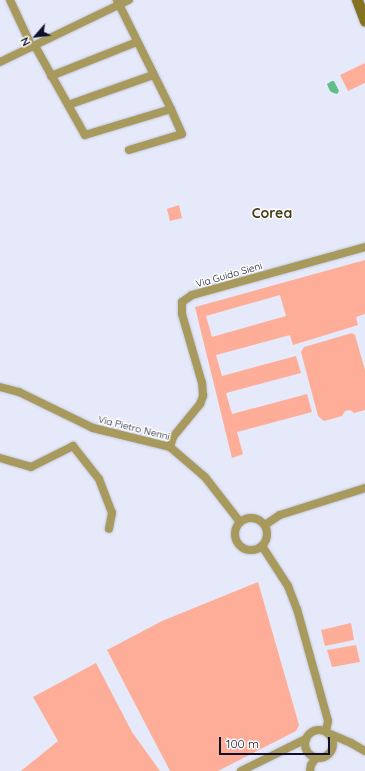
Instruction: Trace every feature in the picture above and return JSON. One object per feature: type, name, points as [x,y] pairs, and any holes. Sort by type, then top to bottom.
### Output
[{"type":"street","points":[[10,0],[33,47],[85,135],[171,109]]},
{"type":"street","points":[[0,62],[33,47],[119,3],[129,0]]},
{"type":"street","points":[[357,0],[365,21]]},
{"type":"street","points":[[119,3],[182,134],[128,150]]},
{"type":"street","points":[[51,76],[137,42]]},
{"type":"street","points":[[68,105],[153,75]]},
{"type":"street","name":"Via Guido Sieni","points":[[170,447],[173,438],[200,404],[203,396],[202,383],[182,314],[182,302],[192,295],[365,247]]},
{"type":"street","name":"Via Pietro Nenni","points":[[0,387],[19,392],[93,428],[170,447],[205,477],[240,522]]},
{"type":"street","points":[[0,458],[31,467],[73,446],[99,479],[112,513],[109,529]]},
{"type":"street","points":[[265,525],[280,515],[365,488]]},
{"type":"street","points":[[254,518],[265,525],[268,534],[262,546],[258,549],[248,550],[240,545],[235,536],[237,526],[240,522],[244,519],[254,518]]},
{"type":"street","points":[[262,546],[288,586],[297,609],[328,721],[328,733],[333,747]]},
{"type":"street","points":[[241,771],[306,739],[308,735],[328,721]]},
{"type":"street","points":[[317,730],[328,733],[365,751]]},
{"type":"street","points":[[306,739],[306,749],[316,758],[325,757],[333,747],[344,740]]},
{"type":"street","points":[[310,771],[311,765],[316,758]]},
{"type":"shaded area","points":[[365,63],[365,83],[348,91],[340,75]]},
{"type":"shaded area","points":[[334,81],[339,91],[337,94],[331,92],[327,84]]},
{"type":"shaded area","points":[[179,205],[182,218],[170,221],[167,209]]},
{"type":"shaded area","points":[[365,260],[365,314],[356,317],[358,325],[293,345],[290,335],[216,355],[222,376],[296,356],[301,373],[226,393],[232,414],[307,394],[312,412],[237,432],[243,454],[232,458],[195,307]],"holes":[[[280,295],[286,316],[212,337],[206,316]]]},
{"type":"shaded area","points":[[352,333],[355,335],[365,370],[365,410],[354,413],[350,410],[345,411],[342,416],[324,421],[318,416],[301,352],[304,347]]},
{"type":"shaded area","points":[[258,582],[299,725],[296,731],[218,771],[170,771],[107,650],[162,621]]},
{"type":"shaded area","points":[[351,623],[354,640],[325,646],[321,630]]},
{"type":"shaded area","points":[[356,645],[360,662],[332,667],[327,650]]},
{"type":"shaded area","points":[[96,663],[132,732],[160,771],[21,771],[58,741],[33,697]]},
{"type":"district","name":"Corea","points":[[272,213]]}]
